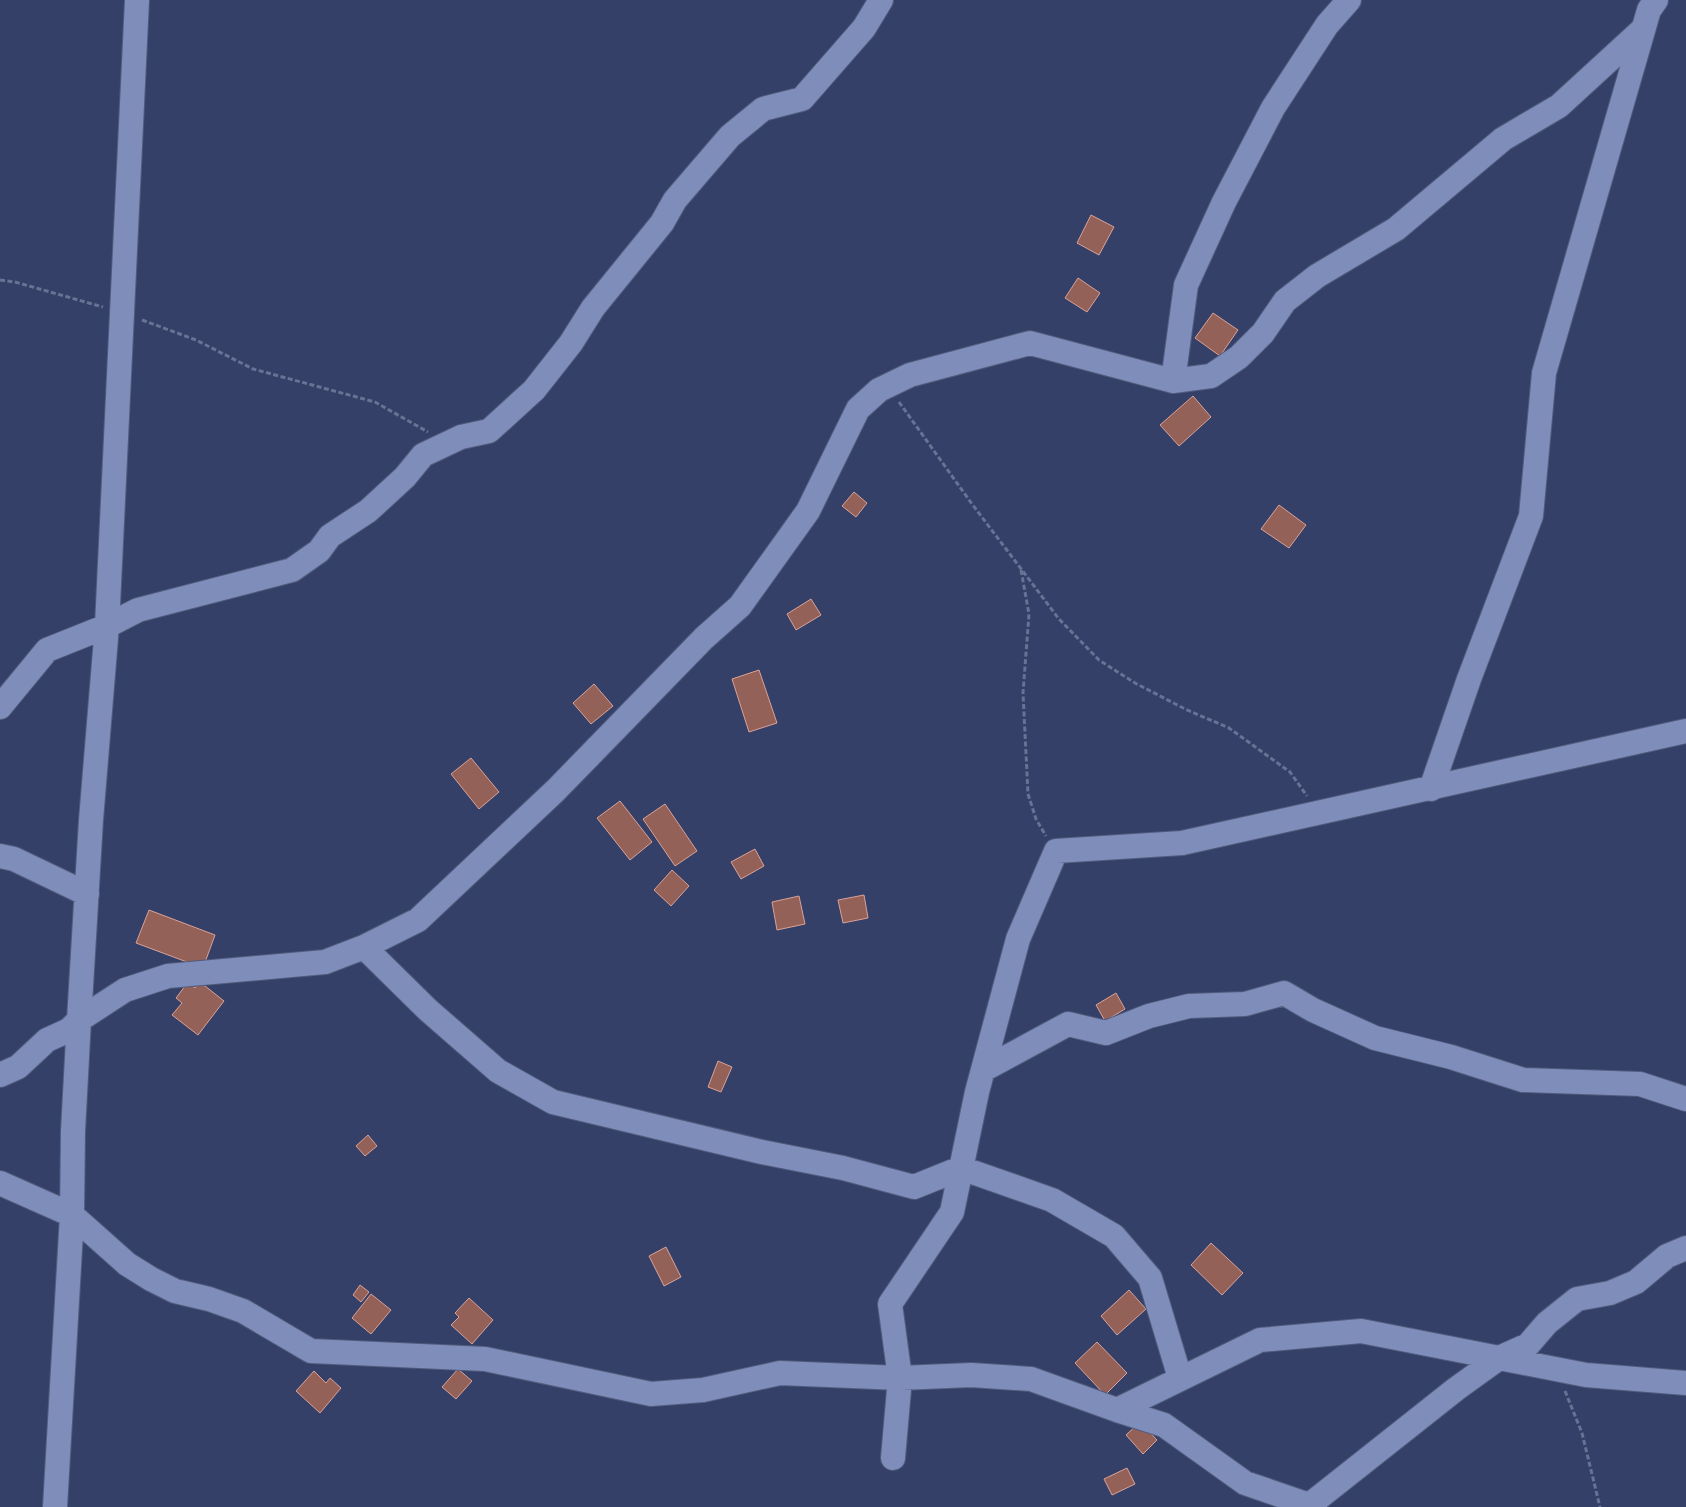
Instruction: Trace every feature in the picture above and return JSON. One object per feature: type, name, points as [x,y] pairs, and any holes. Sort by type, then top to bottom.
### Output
[{"type":"street","points":[[55,1507],[72,1215],[73,1131],[79,1020],[107,626],[120,312],[137,0]]},
{"type":"street","points":[[0,707],[47,650],[107,626],[138,610],[292,570],[319,551],[330,536],[368,511],[405,477],[423,455],[461,437],[489,431],[534,390],[571,343],[593,308],[662,223],[675,200],[730,136],[763,110],[802,99],[864,28],[881,0]]},
{"type":"street","points":[[1173,381],[1186,285],[1224,202],[1273,108],[1327,25],[1349,0]]},
{"type":"street","points":[[1431,789],[1469,679],[1531,516],[1544,373],[1643,29],[1649,10],[1656,0]]},
{"type":"street","points":[[0,1075],[18,1067],[47,1040],[69,1030],[79,1020],[125,990],[168,976],[325,962],[364,947],[418,920],[556,790],[704,638],[740,606],[808,510],[858,409],[879,390],[910,375],[1030,344],[1173,381],[1211,376],[1239,357],[1263,334],[1284,301],[1317,276],[1396,229],[1503,139],[1559,106],[1643,29]]},
{"type":"street","points":[[893,1458],[900,1378],[890,1304],[952,1212],[983,1070],[1018,939],[1056,851],[1182,843],[1686,731]]},
{"type":"street","points":[[0,856],[14,859],[87,894]]},
{"type":"street","points":[[364,947],[428,1010],[498,1071],[553,1102],[762,1152],[843,1168],[914,1188],[962,1168],[1052,1200],[1114,1236],[1150,1278],[1180,1378]]},
{"type":"street","points":[[983,1070],[1068,1024],[1106,1033],[1149,1016],[1189,1006],[1246,1004],[1284,992],[1313,1010],[1375,1038],[1451,1057],[1524,1080],[1640,1084],[1686,1099]]},
{"type":"street","points":[[0,1183],[72,1215],[127,1264],[151,1279],[175,1291],[209,1299],[243,1311],[311,1351],[486,1359],[651,1394],[703,1390],[780,1373],[900,1378],[971,1375],[1031,1379],[1164,1425],[1245,1483],[1311,1507],[1456,1389],[1499,1358],[1528,1345],[1547,1323],[1577,1299],[1610,1294],[1636,1282],[1667,1256],[1686,1248]]},
{"type":"street","points":[[1117,1410],[1260,1340],[1361,1331],[1586,1375],[1686,1383]]},
{"type":"path","points":[[0,280],[16,282],[120,312],[196,340],[253,369],[375,402],[448,443]]},
{"type":"path","points":[[888,386],[1059,619],[1099,660],[1135,683],[1229,728],[1290,772],[1319,813]]},
{"type":"path","points":[[1021,569],[1029,614],[1023,693],[1028,794],[1036,819],[1056,851]]},
{"type":"path","points":[[1557,1369],[1582,1433],[1600,1507]]},
{"type":"building","points":[[1091,215],[1114,227],[1099,255],[1077,243]]},
{"type":"building","points":[[1078,278],[1100,293],[1087,312],[1065,298]]},
{"type":"building","points":[[1213,313],[1238,330],[1220,356],[1195,338]]},
{"type":"building","points":[[1193,396],[1211,417],[1179,446],[1160,425]]},
{"type":"building","points":[[854,492],[867,503],[856,517],[842,506]]},
{"type":"building","points":[[1279,505],[1306,525],[1289,548],[1261,529]]},
{"type":"building","points":[[811,599],[821,615],[796,630],[787,614]]},
{"type":"building","points":[[759,670],[777,723],[749,732],[732,679]]},
{"type":"building","points":[[594,684],[613,706],[591,724],[573,703]]},
{"type":"building","points":[[471,758],[499,792],[479,809],[451,774]]},
{"type":"building","points":[[620,801],[652,842],[630,860],[597,818]]},
{"type":"building","points":[[665,804],[697,851],[675,866],[643,819]]},
{"type":"building","points":[[755,849],[764,866],[741,879],[731,862]]},
{"type":"building","points":[[672,870],[689,886],[671,906],[654,890]]},
{"type":"building","points":[[864,895],[868,918],[843,923],[838,900]]},
{"type":"building","points":[[799,896],[805,924],[777,930],[772,902]]},
{"type":"building","points":[[149,910],[215,935],[203,968],[136,943]]},
{"type":"building","points":[[188,982],[195,988],[200,982],[224,1001],[198,1035],[172,1015],[182,1003],[176,998]]},
{"type":"building","points":[[1116,993],[1125,1009],[1105,1021],[1096,1005]]},
{"type":"building","points":[[718,1061],[732,1067],[721,1092],[708,1087]]},
{"type":"building","points":[[368,1135],[377,1146],[365,1156],[356,1146]]},
{"type":"building","points":[[1211,1243],[1243,1273],[1222,1295],[1191,1265]]},
{"type":"building","points":[[666,1247],[681,1277],[664,1286],[649,1256]]},
{"type":"building","points":[[360,1285],[369,1292],[361,1302],[353,1295]]},
{"type":"building","points":[[1129,1290],[1146,1309],[1117,1335],[1101,1316]]},
{"type":"building","points":[[371,1294],[391,1310],[371,1334],[352,1318]]},
{"type":"building","points":[[469,1298],[493,1320],[472,1344],[451,1325],[459,1317],[455,1313]]},
{"type":"building","points":[[1097,1342],[1127,1373],[1105,1395],[1075,1363]]},
{"type":"building","points":[[458,1369],[472,1381],[456,1399],[442,1387]]},
{"type":"building","points":[[314,1371],[326,1383],[330,1378],[341,1388],[320,1413],[296,1391]]},
{"type":"building","points":[[1140,1422],[1157,1440],[1143,1454],[1126,1435]]},
{"type":"building","points":[[1127,1468],[1135,1484],[1112,1495],[1104,1479]]}]
